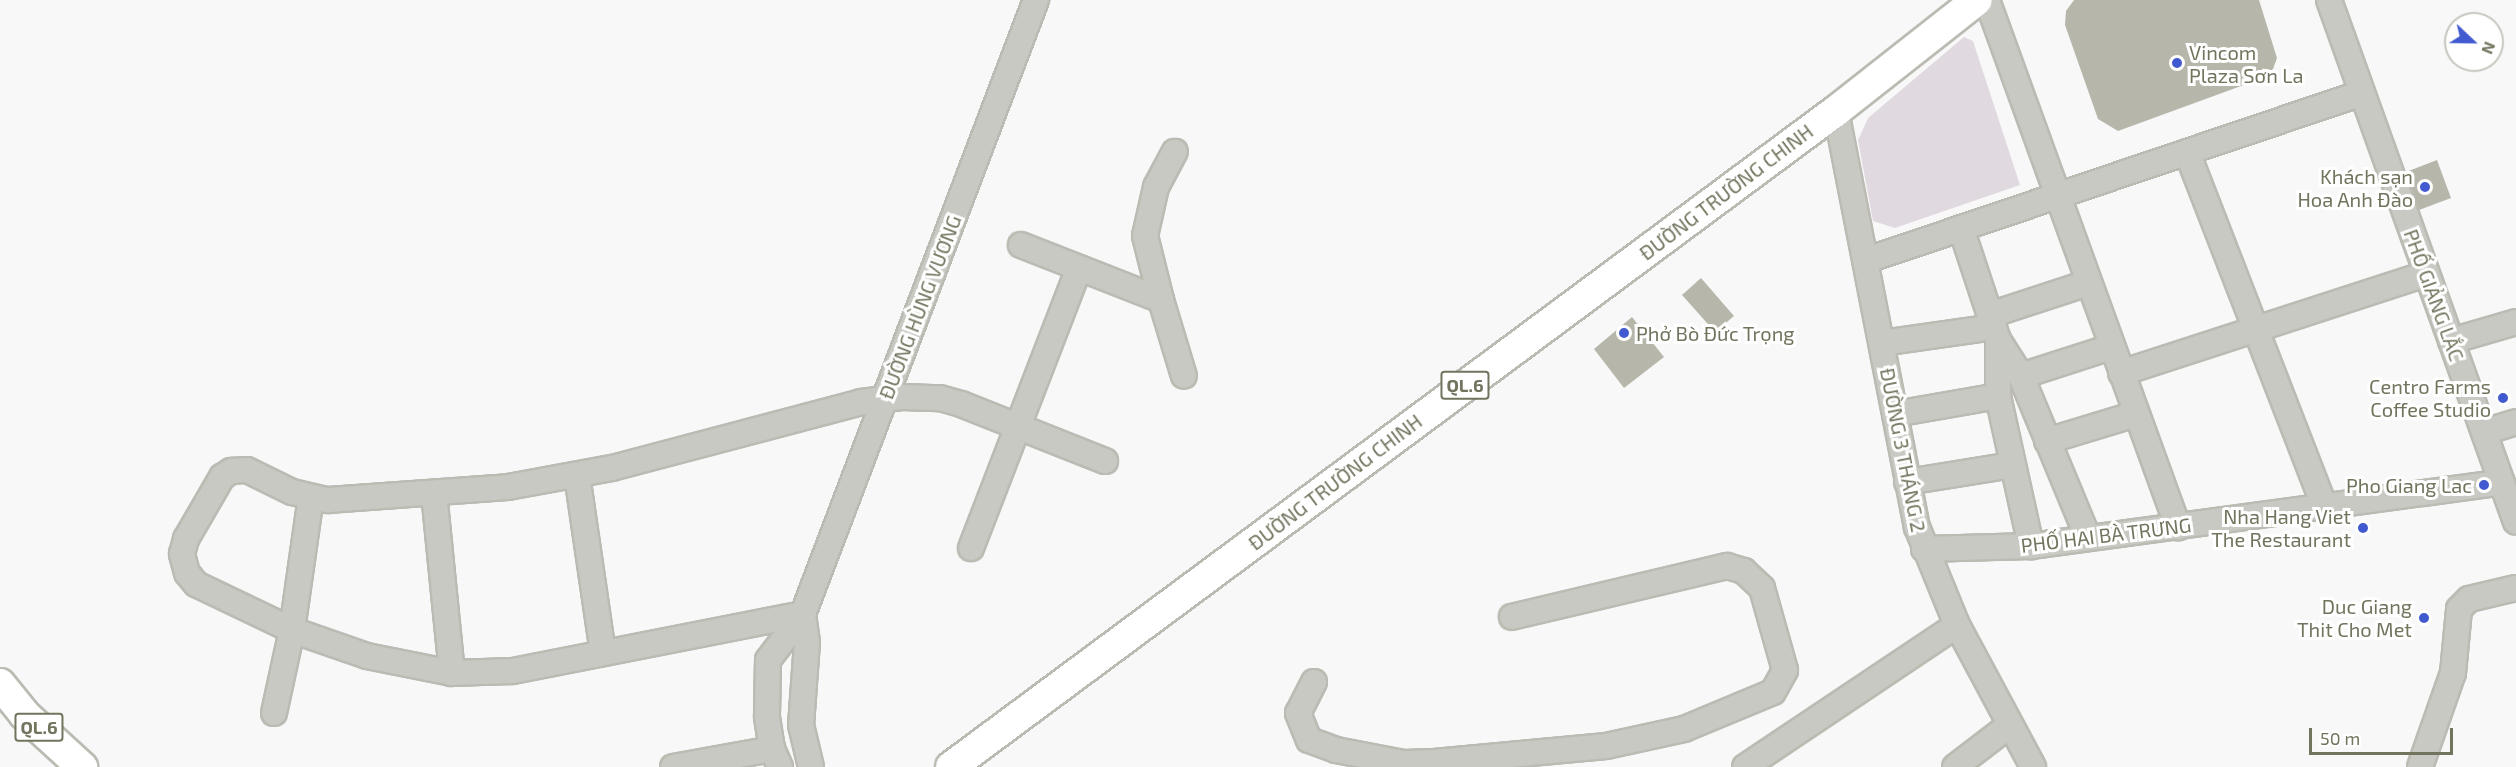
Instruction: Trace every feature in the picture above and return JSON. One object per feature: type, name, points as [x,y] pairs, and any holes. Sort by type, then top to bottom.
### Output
[{"type":"main road","name":"ĐƯỜNG TRƯỜNG CHINH","points":[[951,767],[1836,111],[1977,0]]},
{"type":"main road","name":"QL.6","points":[[0,684],[24,714],[82,767]]},
{"type":"street","name":"ĐƯỜNG HÙNG VƯƠNG","points":[[776,758],[765,694],[768,660],[803,614],[1036,0]]},
{"type":"street","points":[[1987,0],[2056,196],[2178,526]]},
{"type":"street","name":"PHỐ GIẢNG LẮC","points":[[2330,0],[2516,522]]},
{"type":"street","points":[[1867,260],[2362,93]]},
{"type":"street","name":"ĐƯỜNG 3 THÁNG 2","points":[[1836,111],[1867,260],[1907,482],[1924,549],[1957,626],[2033,767]]},
{"type":"street","points":[[1175,152],[1156,187],[1145,236],[1184,376]]},
{"type":"street","points":[[2187,152],[2324,506]]},
{"type":"street","points":[[1962,228],[1994,327],[2021,376],[2088,538]]},
{"type":"street","points":[[1022,245],[1161,300]]},
{"type":"street","points":[[971,548],[1079,268]]},
{"type":"street","points":[[2121,372],[2426,274]]},
{"type":"street","points":[[1882,344],[1994,327],[2088,283]]},
{"type":"street","points":[[2451,341],[2516,322]]},
{"type":"street","points":[[1994,327],[1998,396],[2031,546]]},
{"type":"street","points":[[2021,376],[2111,347]]},
{"type":"street","points":[[1895,414],[1998,396]]},
{"type":"street","points":[[803,614],[492,674],[452,673],[367,656],[292,630],[196,584],[187,573],[182,554],[186,539],[217,485],[231,471],[247,470],[311,497],[357,500],[434,493],[577,475],[861,402],[885,399],[940,398],[1019,426],[1105,461]]},
{"type":"street","points":[[2047,441],[2136,414]]},
{"type":"street","points":[[2484,432],[2516,422]]},
{"type":"street","points":[[1907,482],[2012,465]]},
{"type":"street","points":[[577,475],[603,653]]},
{"type":"street","name":"PHỐ HAI BÀ TRƯNG","points":[[1924,549],[2031,546],[2502,482]]},
{"type":"street","points":[[434,493],[452,673]]},
{"type":"street","points":[[274,713],[292,630],[311,497]]},
{"type":"street","points":[[1314,682],[1298,713],[1310,740],[1347,753],[1404,763],[1434,765],[1605,746],[1684,729],[1773,692],[1785,670],[1762,588],[1744,571],[1727,566],[1512,617]]},
{"type":"street","points":[[2420,767],[2453,673],[2459,609],[2469,599],[2516,588]]},
{"type":"street","name":"ĐƯỜNG HÙNG VƯƠNG","points":[[803,614],[807,642],[801,725],[811,767]]},
{"type":"street","points":[[1745,767],[1957,626]]},
{"type":"street","points":[[1955,767],[2010,725]]},
{"type":"street","points":[[673,767],[776,758]]},
{"type":"shaded area","points":[[1964,37],[1973,41],[2020,185],[1895,228],[1873,221],[1858,140],[1868,118]]},
{"type":"building","name":"Vincom Plaza Sơn La","points":[[2074,0],[2259,0],[2277,58],[2273,69],[2263,78],[2118,131],[2098,119],[2065,25],[2066,11]]},
{"type":"building","points":[[2437,160],[2451,198],[2419,210],[2406,172]]},
{"type":"building","points":[[1701,278],[1734,316],[1715,332],[1682,295]]},
{"type":"building","points":[[1632,317],[1664,357],[1624,388],[1594,349]]},
{"type":"place","name":"Vincom Plaza Sơn La","points":[[2177,63]]},
{"type":"place","name":"Khách sạn Hoa Anh Đào","points":[[2425,187]]},
{"type":"place","name":"Phở Bò Đức Trọng","points":[[1624,333]]},
{"type":"place","name":"Centro Farms Coffee Studio","points":[[2503,398]]},
{"type":"place","name":"Pho Giang Lac","points":[[2484,485]]},
{"type":"place","name":"Nha Hang Viet The Restaurant","points":[[2363,528]]},
{"type":"place","name":"Duc Giang Thit Cho Met","points":[[2424,618]]}]
